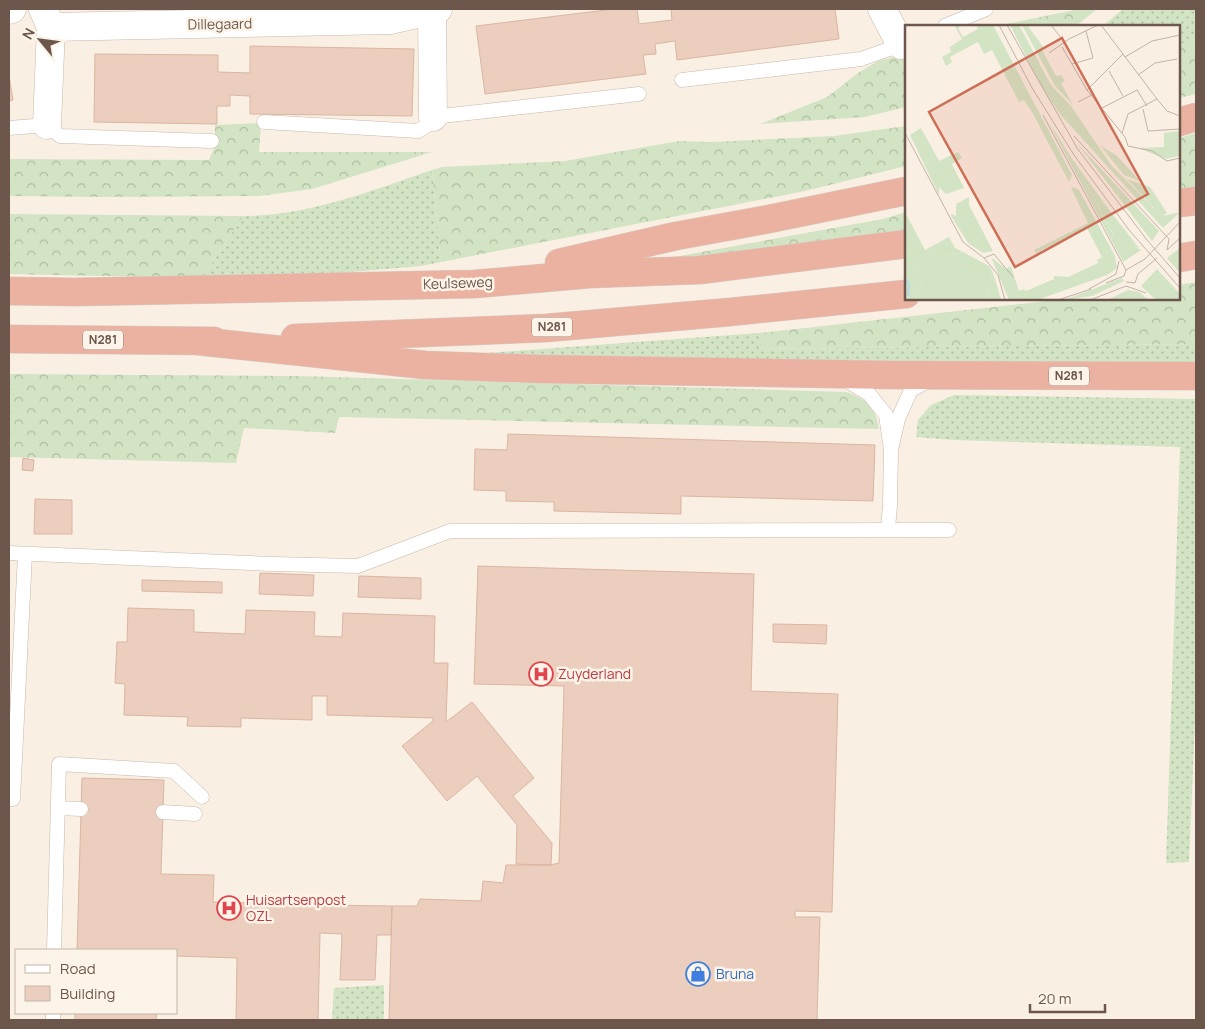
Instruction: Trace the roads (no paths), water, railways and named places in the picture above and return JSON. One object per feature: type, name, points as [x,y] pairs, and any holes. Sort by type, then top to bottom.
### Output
[{"type":"highway","points":[[1180,122],[1196,117]]},
{"type":"highway","points":[[475,284],[676,236],[905,191]]},
{"type":"highway","points":[[1180,203],[1196,201]]},
{"type":"highway","name":"Keulseweg","points":[[9,291],[75,292],[475,284],[590,274],[700,270],[905,244]]},
{"type":"highway","points":[[1180,258],[1196,255]]},
{"type":"highway","name":"N281","points":[[9,339],[197,341],[546,328],[905,294]]},
{"type":"highway","name":"N281","points":[[197,341],[425,365],[541,369],[941,375],[1196,376]]},
{"type":"street","name":"Dillegaard","points":[[47,125],[47,18],[388,14],[435,9],[433,117]]},
{"type":"street","points":[[882,9],[904,44]]},
{"type":"lane","points":[[947,25],[986,9]]},
{"type":"lane","points":[[682,80],[861,59],[904,44]]},
{"type":"lane","points":[[264,122],[418,131],[429,124],[433,117],[639,94]]},
{"type":"lane","points":[[9,128],[47,125],[60,136],[212,142]]},
{"type":"lane","points":[[832,373],[869,394],[886,415],[891,450],[888,529]]},
{"type":"lane","points":[[891,450],[898,419],[911,390],[941,375]]},
{"type":"lane","points":[[9,554],[358,566],[450,531],[949,530]]},
{"type":"lane","points":[[9,798],[13,799],[24,554]]},
{"type":"lane","points":[[54,949],[59,764],[174,771],[202,797]]},
{"type":"lane","points":[[58,808],[81,809]]},
{"type":"lane","points":[[163,812],[195,814]]},
{"type":"place","name":"Zuyderland","points":[[541,674]]},
{"type":"place","name":"Huisartsenpost OZL","points":[[229,908]]},
{"type":"place","name":"Bruna","points":[[698,974]]}]
